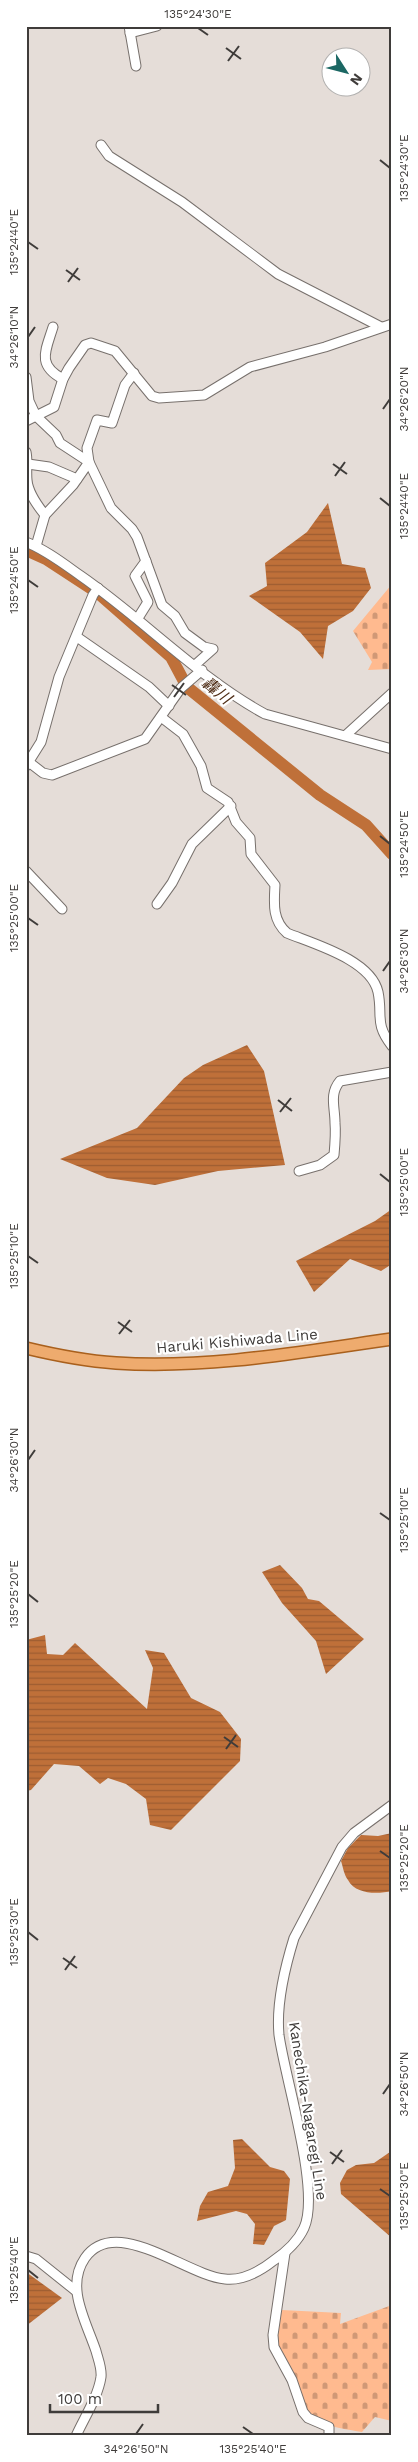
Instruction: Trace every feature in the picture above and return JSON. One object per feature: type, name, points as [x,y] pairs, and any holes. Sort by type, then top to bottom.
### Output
[{"type":"main road","name":"Haruki Kishiwada Line","points":[[26,1348],[114,1363],[174,1364],[245,1359],[392,1339]]},
{"type":"street","points":[[136,66],[130,30],[157,26]]},
{"type":"street","points":[[101,145],[110,156],[182,202],[278,274],[382,327]]},
{"type":"street","points":[[26,421],[54,407],[63,379],[85,345],[91,343],[115,351],[152,396],[159,398],[204,395],[250,368],[325,347],[392,324]]},
{"type":"street","points":[[53,327],[46,345],[44,358],[49,370],[63,379]]},
{"type":"street","points":[[98,588],[93,595],[59,677],[41,742],[28,764],[52,776],[145,739],[181,688],[213,649],[204,647],[185,633],[175,616],[162,605],[137,537],[132,529],[110,508],[88,462],[87,448],[97,420],[112,423],[125,385],[134,373]]},
{"type":"street","points":[[26,377],[29,401],[36,416],[56,435],[60,443],[88,462]]},
{"type":"street","points":[[26,452],[28,464],[27,481],[35,502],[45,515]]},
{"type":"street","points":[[36,546],[45,515],[77,479],[88,462]]},
{"type":"street","points":[[28,464],[49,467],[77,479]]},
{"type":"street","points":[[26,542],[36,546],[98,588],[138,618],[198,668],[264,714],[392,749]]},
{"type":"street","points":[[138,618],[148,602],[135,576],[146,562]]},
{"type":"street","points":[[77,637],[149,687],[168,706]]},
{"type":"street","points":[[346,735],[392,693]]},
{"type":"street","points":[[161,717],[183,734],[201,766],[208,788],[231,806],[236,822],[250,838],[251,854],[275,885],[274,904],[277,922],[280,927],[287,933],[345,957],[369,973],[378,991],[380,1024],[392,1046]]},
{"type":"street","points":[[157,904],[172,883],[192,844],[231,806]]},
{"type":"street","points":[[26,871],[62,909]]},
{"type":"street","points":[[299,1171],[320,1164],[334,1154],[335,1124],[333,1097],[335,1087],[340,1081],[392,1072]]},
{"type":"street","name":"Kanechika-Nagaregi Line","points":[[76,2291],[78,2273],[87,2255],[110,2243],[134,2244],[183,2266],[224,2279],[241,2278],[260,2271],[285,2253],[303,2229],[309,2213],[306,2171],[279,2034],[280,2010],[290,1953],[294,1938],[342,1847],[354,1833],[392,1805]]},
{"type":"street","points":[[285,2253],[273,2335],[274,2348],[292,2380],[303,2412],[308,2418],[329,2427],[329,2436]]},
{"type":"street","points":[[26,2256],[36,2259],[76,2291],[100,2362],[102,2375],[76,2436]]},
{"type":"green space","points":[[392,584],[392,669],[368,670],[372,662],[353,631]]},
{"type":"green space","points":[[392,2305],[392,2421],[375,2417],[362,2432],[335,2427],[316,2419],[307,2410],[302,2401],[281,2354],[277,2337],[282,2310],[341,2313],[340,2324]]},
{"type":"shaded area","points":[[328,503],[342,564],[365,568],[371,588],[353,611],[328,626],[323,659],[300,632],[249,596],[267,586],[265,563],[307,532]]},
{"type":"shaded area","points":[[247,1045],[264,1071],[285,1165],[218,1171],[155,1185],[107,1178],[60,1159],[137,1128],[184,1078],[203,1065]]},
{"type":"shaded area","points":[[392,1209],[392,1264],[381,1271],[350,1259],[314,1292],[296,1261],[375,1221]]},
{"type":"shaded area","points":[[280,1565],[302,1588],[308,1599],[319,1601],[364,1639],[326,1674],[316,1641],[282,1603],[262,1572]]},
{"type":"shaded area","points":[[45,1635],[47,1654],[63,1655],[75,1643],[147,1709],[153,1668],[145,1650],[164,1653],[191,1698],[220,1712],[241,1739],[240,1761],[171,1830],[150,1825],[146,1799],[126,1784],[108,1778],[100,1784],[79,1766],[54,1764],[31,1790],[26,1791],[26,1640]]},
{"type":"shaded area","points":[[392,1833],[392,1891],[374,1893],[356,1888],[347,1878],[341,1861],[348,1848],[361,1835],[378,1836]]},
{"type":"shaded area","points":[[242,2139],[270,2167],[284,2171],[290,2179],[286,2220],[274,2226],[264,2245],[253,2244],[255,2224],[247,2214],[236,2211],[197,2221],[200,2206],[208,2192],[228,2186],[235,2168],[233,2140]]},
{"type":"shaded area","points":[[390,2152],[392,2156],[392,2238],[341,2194],[340,2183],[347,2170],[356,2165],[374,2163]]},
{"type":"shaded area","points":[[26,2272],[62,2298],[26,2326]]},
{"type":"waterway","name":"轟川","points":[[26,550],[46,559],[98,593],[171,657],[187,687],[320,795],[366,825],[392,854]]}]
